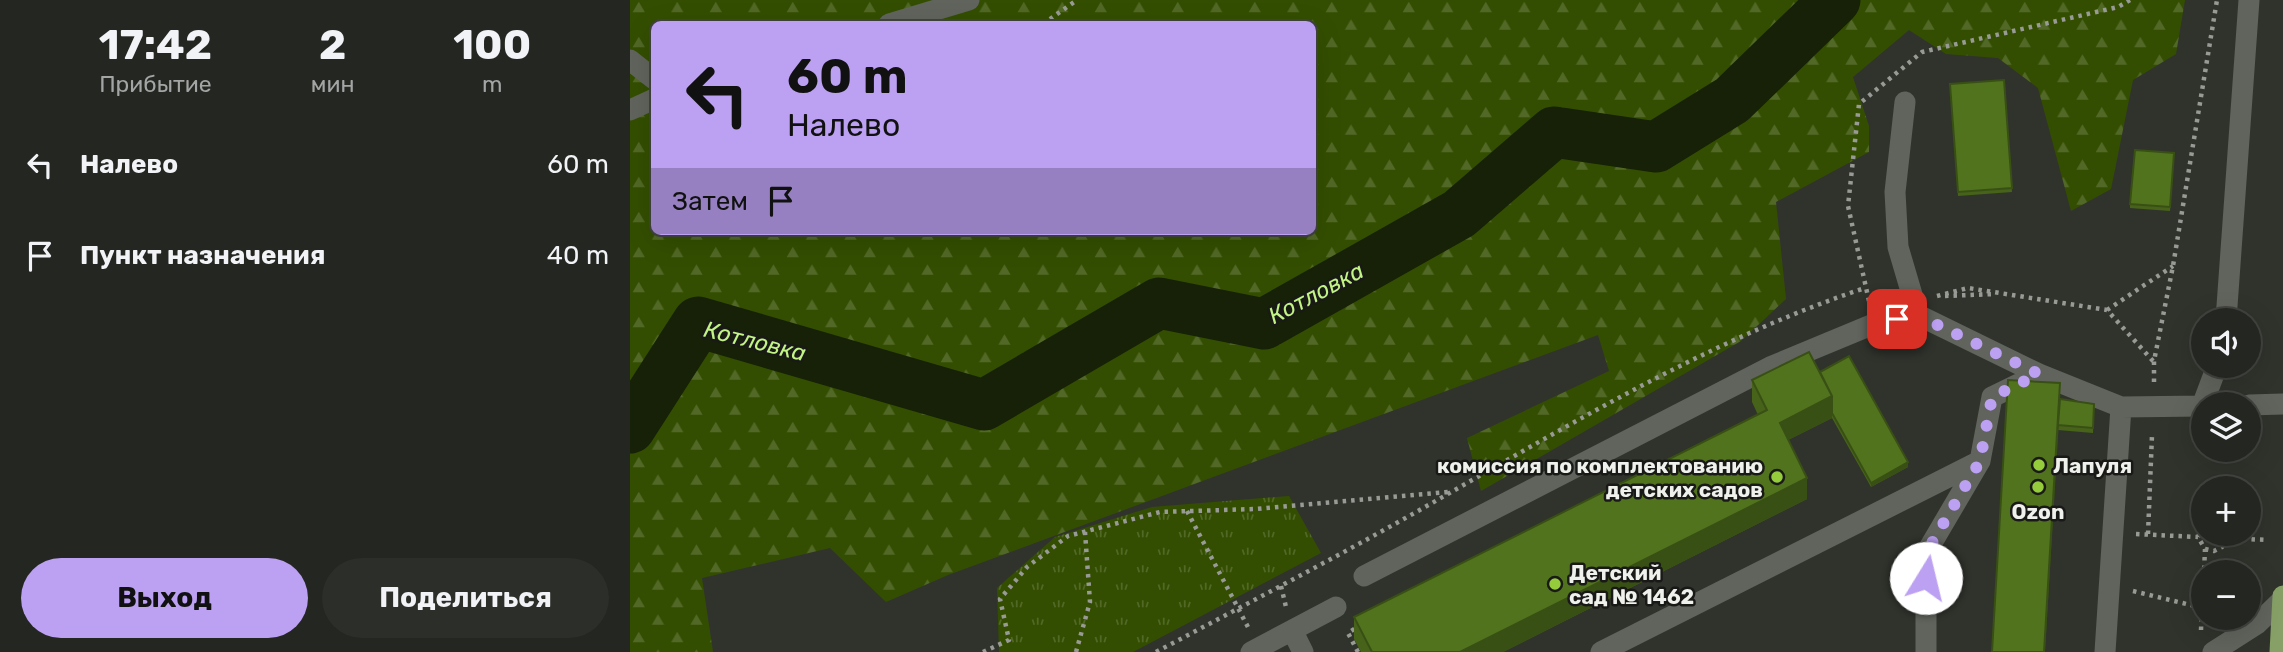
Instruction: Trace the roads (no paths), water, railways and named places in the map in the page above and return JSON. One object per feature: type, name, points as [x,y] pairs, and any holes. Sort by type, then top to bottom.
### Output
[{"type":"main road","points":[[2280,652],[2283,598]]},
{"type":"street","points":[[900,21],[969,0]]},
{"type":"street","points":[[2227,308],[2249,0]]},
{"type":"street","points":[[630,60],[651,77]]},
{"type":"street","points":[[630,110],[651,100]]},
{"type":"street","points":[[1905,102],[1895,192],[1898,247],[1917,315]]},
{"type":"street","points":[[1364,576],[1770,367],[1876,323],[1917,315],[2039,374],[2121,407],[2191,406]]},
{"type":"street","points":[[1926,652],[1926,553],[1980,461],[1992,397],[2039,374]]},
{"type":"street","points":[[2261,405],[2283,404]]},
{"type":"street","points":[[2105,652],[2121,407]]},
{"type":"street","points":[[1601,652],[1980,461]]},
{"type":"street","points":[[2206,646],[2257,624],[2283,598]]},
{"type":"street","points":[[1255,650],[1336,607]]},
{"type":"street","points":[[1293,632],[1303,652]]},
{"type":"waterway","name":"Котловка","points":[[630,428],[698,322],[984,405],[1159,303],[1264,324],[1459,214],[1554,132],[1656,147],[1732,100],[1835,0]]},
{"type":"place","name":"Лапуля","points":[[2039,465]]},
{"type":"place","name":"комиссия по комплектованию детских садов","points":[[1777,477]]},
{"type":"place","name":"Ozon","points":[[2038,487]]},
{"type":"place","name":"Детский сад № 1462","points":[[1555,584]]}]
